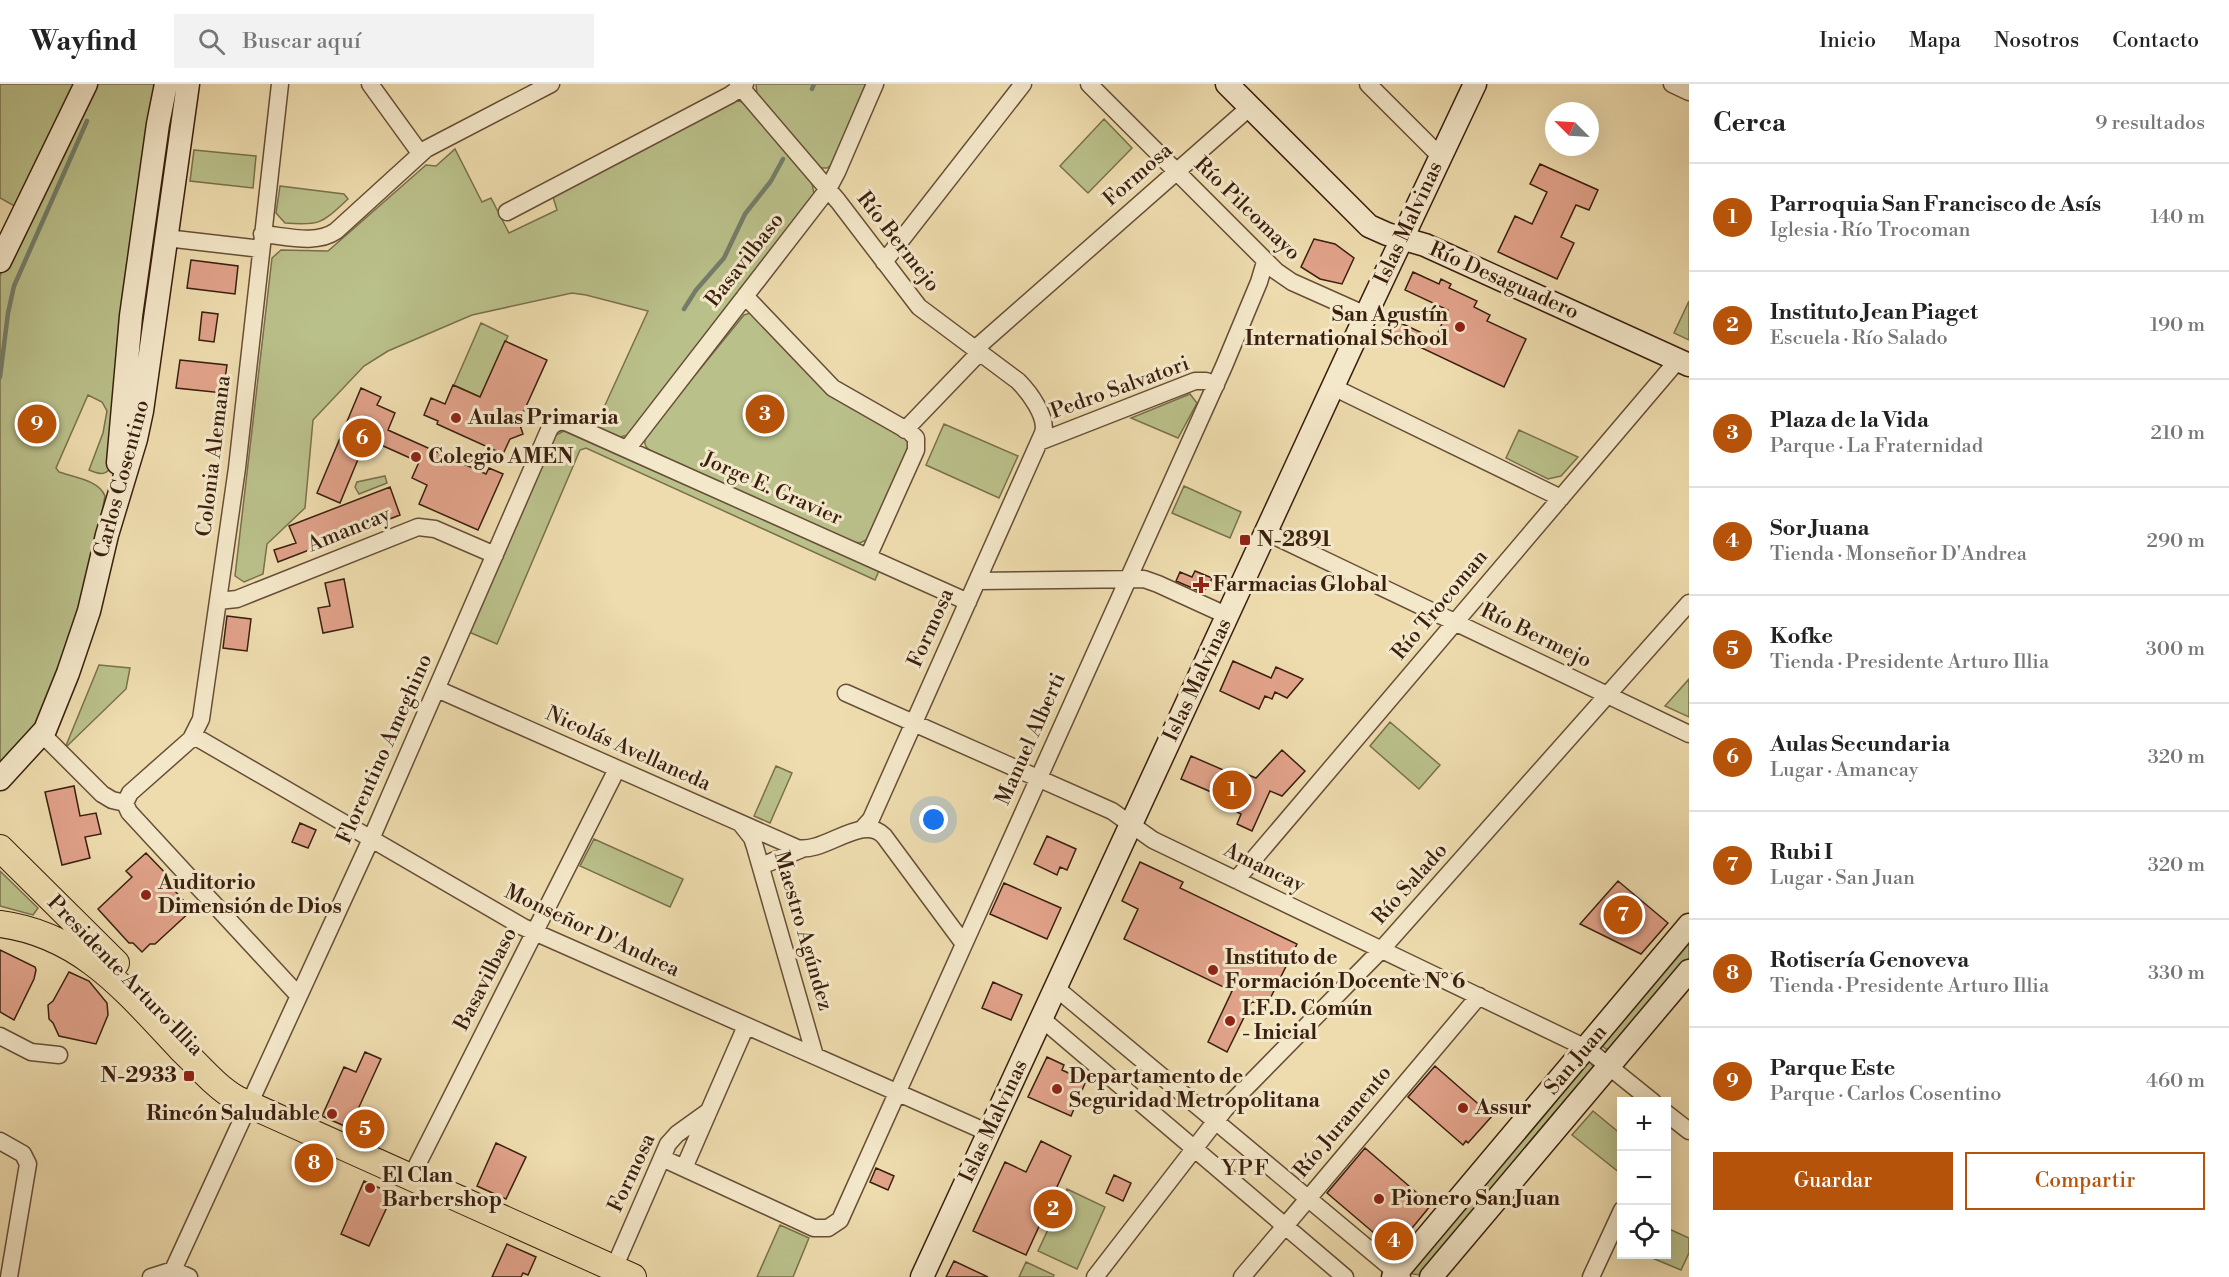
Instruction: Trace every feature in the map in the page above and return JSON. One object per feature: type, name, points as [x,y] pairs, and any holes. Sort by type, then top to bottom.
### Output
[{"type":"main road","points":[[0,261],[86,84]]},
{"type":"main road","points":[[107,535],[121,440],[132,310],[158,124],[166,84]]},
{"type":"main road","name":"Carlos Cosentino","points":[[0,779],[42,734],[76,651],[141,421],[188,84]]},
{"type":"main road","name":"Río Desaguadero","points":[[1227,84],[1362,221],[1377,231],[1425,245],[1684,362]]},
{"type":"main road","name":"Islas Malvinas","points":[[922,1277],[1475,84]]},
{"type":"main road","name":"Presidente Arturo Illia","points":[[0,848],[141,988],[233,1090],[250,1105]]},
{"type":"main road","name":"Presidente Arturo Illia","points":[[0,924],[29,929],[46,935],[89,959],[118,982],[217,1085],[250,1105],[624,1273]]},
{"type":"main road","name":"San Juan","points":[[1397,1276],[1689,925]]},
{"type":"main road","name":"San Juan","points":[[1431,1277],[1689,971]]},
{"type":"street","name":"Colonia Alemana","points":[[194,736],[201,719],[237,468],[280,84]]},
{"type":"street","points":[[370,84],[420,153]]},
{"type":"street","points":[[166,238],[262,241],[327,236],[336,231],[431,145],[551,84]]},
{"type":"street","name":"Basavilbaso","points":[[627,449],[828,189],[875,84]]},
{"type":"street","points":[[884,262],[1023,84]]},
{"type":"street","name":"Río Pilcomayo","points":[[1089,84],[1265,262],[1287,279],[1366,315]]},
{"type":"street","points":[[1368,84],[1440,156]]},
{"type":"street","points":[[1672,84],[1689,92]]},
{"type":"street","points":[[507,212],[719,101],[742,85]]},
{"type":"street","name":"Río Bermejo","points":[[742,85],[828,189],[919,307],[1018,381],[1029,394],[1044,423],[1039,442]]},
{"type":"street","name":"Formosa","points":[[905,429],[977,351],[1250,107]]},
{"type":"street","name":"Manuel Alberti","points":[[684,1168],[810,1226],[819,1229],[837,1224],[1216,385],[1265,262]]},
{"type":"street","points":[[745,296],[833,388],[905,429],[916,438],[917,448],[868,557]]},
{"type":"street","name":"Río Trocoman","points":[[1236,880],[1561,498],[1684,362]]},
{"type":"street","name":"Pedro Salvatori","points":[[1039,442],[1195,381],[1216,385]]},
{"type":"street","points":[[1333,387],[1561,498]]},
{"type":"street","name":"Jorge E. Gravier","points":[[557,422],[568,423],[968,602]]},
{"type":"street","name":"Florentino Ameghino","points":[[151,1277],[181,1273],[250,1105],[371,839],[549,430],[557,422]]},
{"type":"street","name":"Formosa","points":[[862,830],[871,819],[1039,442]]},
{"type":"street","name":"Amancay","points":[[218,601],[237,598],[418,527],[435,529],[495,555]]},
{"type":"street","name":"Río Bermejo","points":[[1266,532],[1689,734]]},
{"type":"street","points":[[977,581],[1129,578],[1158,584],[1228,616]]},
{"type":"street","name":"Río Salado","points":[[1095,1277],[1215,1121],[1241,1091],[1381,950],[1689,603]]},
{"type":"street","name":"Nicolás Avellaneda","points":[[437,688],[802,849]]},
{"type":"street","name":"Amancay","points":[[846,693],[1112,811],[1153,840],[1586,1048],[1648,1097]]},
{"type":"street","points":[[42,734],[102,794],[112,800],[125,803]]},
{"type":"street","points":[[125,803],[130,793],[194,736]]},
{"type":"street","name":"Monseñor D'Andrea","points":[[194,736],[534,933],[989,1133]]},
{"type":"street","name":"Basavilbaso","points":[[411,1177],[617,768]]},
{"type":"street","points":[[125,803],[129,812],[299,996]]},
{"type":"street","name":"Maestro Agúndez","points":[[740,823],[752,838],[815,1056]]},
{"type":"street","points":[[761,866],[802,849],[812,848],[872,828],[882,834],[964,944]]},
{"type":"street","points":[[1056,988],[1397,1276]]},
{"type":"street","name":"Río Juramento","points":[[1242,1277],[1479,996]]},
{"type":"street","points":[[1042,1019],[1345,1277]]},
{"type":"street","points":[[662,1158],[684,1168],[747,1026]]},
{"type":"street","points":[[0,1036],[31,1052],[59,1055]]},
{"type":"street","name":"Formosa","points":[[624,1273],[668,1144],[677,1134],[709,1112]]},
{"type":"street","points":[[1671,1117],[1689,1131]]},
{"type":"street","points":[[0,1141],[18,1151],[26,1159],[28,1170],[9,1277]]},
{"type":"street","points":[[1591,1277],[1617,1221]]},
{"type":"green space","points":[[0,84],[78,84],[18,208],[0,198]]},
{"type":"green space","points":[[92,84],[160,84],[110,468],[103,473],[89,470],[103,433],[107,411],[102,402],[88,395],[56,468],[59,472],[92,483],[105,496],[89,583],[44,715],[0,768],[0,276]]},
{"type":"green space","points":[[756,84],[867,84],[831,165],[827,168],[820,168],[757,94]]},
{"type":"green space","points":[[731,102],[744,102],[812,183],[814,194],[628,435],[620,437],[595,427],[648,311],[572,293],[472,315],[388,351],[364,366],[313,420],[305,508],[267,544],[263,574],[244,582],[235,576],[272,258],[281,250],[328,251],[426,165],[436,166],[455,149],[482,202],[491,198],[509,233],[557,210],[553,197]]},
{"type":"green space","points":[[1104,119],[1132,148],[1088,193],[1060,166]]},
{"type":"green space","points":[[194,150],[256,156],[253,188],[190,181]]},
{"type":"green space","points":[[280,186],[344,194],[348,199],[320,221],[306,224],[285,223],[276,213]]},
{"type":"green space","points":[[1689,301],[1689,340],[1674,333]]},
{"type":"green space","points":[[750,313],[911,442],[870,538],[860,543],[853,542],[651,451],[645,445],[647,434],[744,315]]},
{"type":"green space","points":[[481,323],[508,336],[480,397],[454,385]]},
{"type":"green space","points":[[1190,394],[1197,403],[1178,438],[1131,418]]},
{"type":"green space","points":[[944,424],[1018,456],[999,498],[926,465]]},
{"type":"green space","points":[[1519,430],[1578,457],[1561,476],[1548,479],[1506,458]]},
{"type":"green space","points":[[564,431],[879,571],[875,580],[586,448],[580,450],[497,644],[469,632],[556,435]]},
{"type":"green space","points":[[385,476],[387,483],[359,494],[355,487],[357,482]]},
{"type":"green space","points":[[1184,486],[1241,512],[1230,538],[1172,513]]},
{"type":"green space","points":[[99,665],[130,668],[126,689],[65,748]]},
{"type":"green space","points":[[1689,679],[1689,717],[1665,706]]},
{"type":"green space","points":[[1390,722],[1440,765],[1419,789],[1370,746]]},
{"type":"green space","points":[[776,766],[792,773],[770,823],[754,816]]},
{"type":"green space","points":[[594,839],[683,879],[670,907],[580,866]]},
{"type":"green space","points":[[0,871],[38,908],[33,915],[0,906]]},
{"type":"green space","points":[[1689,935],[1689,958],[1612,1049],[1606,1049],[1601,1045]]},
{"type":"green space","points":[[1589,1061],[1595,1069],[1422,1275],[1413,1274],[1411,1272]]},
{"type":"green space","points":[[1593,1111],[1617,1131],[1617,1171],[1572,1135]]},
{"type":"green space","points":[[1067,1189],[1105,1207],[1077,1269],[1038,1251]]},
{"type":"green space","points":[[780,1225],[809,1238],[793,1277],[757,1277]]},
{"type":"green space","points":[[1671,1230],[1689,1238],[1689,1253],[1681,1270],[1655,1259],[1671,1259]]},
{"type":"green space","points":[[1026,1262],[1054,1275],[1053,1277],[1019,1277]]},
{"type":"building","points":[[1540,164],[1598,190],[1589,210],[1576,205],[1561,237],[1574,243],[1557,279],[1498,252],[1515,216],[1532,224],[1547,192],[1530,184]]},
{"type":"building","points":[[1314,239],[1335,244],[1354,258],[1342,284],[1320,279],[1301,267]]},
{"type":"building","points":[[191,260],[238,266],[235,294],[187,288]]},
{"type":"building","name":"San Agustín International School","points":[[1413,272],[1439,284],[1441,279],[1451,284],[1449,288],[1477,301],[1474,307],[1490,315],[1487,321],[1526,339],[1504,387],[1386,331],[1392,319],[1435,339],[1448,310],[1405,290]]},
{"type":"building","points":[[202,312],[218,314],[214,342],[199,340]]},
{"type":"building","points":[[505,341],[547,360],[519,422],[523,434],[510,439],[503,454],[437,424],[438,421],[424,415],[431,398],[445,404],[453,385],[480,397]]},
{"type":"building","points":[[180,360],[227,365],[223,393],[176,388]]},
{"type":"building","points":[[361,388],[381,397],[377,405],[395,413],[388,430],[486,474],[489,468],[503,474],[478,530],[419,504],[427,485],[412,478],[419,462],[381,445],[373,454],[361,452],[340,503],[317,493]]},
{"type":"building","points":[[390,487],[400,515],[278,562],[274,550],[296,543],[289,526]]},
{"type":"building","points":[[1195,571],[1212,578],[1208,588],[1199,591],[1176,581],[1180,572],[1192,577]]},
{"type":"building","points":[[344,579],[353,627],[323,633],[318,608],[330,606],[325,583]]},
{"type":"building","points":[[227,616],[251,619],[247,651],[223,648]]},
{"type":"building","points":[[1233,661],[1271,678],[1276,667],[1303,679],[1287,698],[1275,692],[1272,699],[1265,696],[1259,709],[1220,691]]},
{"type":"building","points":[[1282,750],[1305,771],[1282,796],[1270,791],[1252,831],[1237,824],[1241,814],[1227,807],[1230,800],[1181,779],[1191,756],[1244,779],[1246,774],[1256,778]]},
{"type":"building","points":[[74,786],[80,816],[96,813],[101,834],[85,837],[90,858],[62,865],[45,792]]},
{"type":"building","points":[[300,823],[316,830],[308,848],[292,842]]},
{"type":"building","points":[[1047,836],[1076,849],[1067,870],[1060,867],[1057,875],[1034,864]]},
{"type":"building","name":"Auditorio Dimensión de Dios","points":[[146,853],[170,878],[166,881],[192,910],[155,944],[150,944],[142,952],[133,943],[129,943],[98,909],[132,877],[126,871]]},
{"type":"building","points":[[1140,862],[1183,882],[1180,888],[1297,944],[1266,1007],[1252,1001],[1227,1052],[1208,1042],[1232,991],[1124,939],[1138,909],[1122,901]]},
{"type":"building","points":[[1618,881],[1668,923],[1641,954],[1580,924]]},
{"type":"building","points":[[1004,883],[1061,908],[1047,939],[990,914]]},
{"type":"building","points":[[0,950],[35,967],[36,970],[14,1020],[0,1012]]},
{"type":"building","points":[[69,972],[89,981],[107,1003],[108,1015],[96,1044],[59,1036],[49,1019],[48,1005],[53,1001]]},
{"type":"building","points":[[993,982],[1022,995],[1011,1020],[982,1008]]},
{"type":"building","points":[[365,1052],[381,1059],[359,1107],[377,1115],[367,1136],[322,1116],[344,1067],[356,1072]]},
{"type":"building","name":"Departamento de Seguridad Metropolitana","points":[[1047,1057],[1064,1065],[1062,1070],[1086,1081],[1071,1116],[1028,1097]]},
{"type":"building","name":"Assur","points":[[1435,1066],[1492,1116],[1468,1143],[1466,1141],[1463,1145],[1408,1097]]},
{"type":"building","points":[[1041,1141],[1071,1156],[1026,1255],[973,1231],[1005,1162],[1026,1172]]},
{"type":"building","points":[[496,1143],[526,1157],[506,1199],[477,1186]]},
{"type":"building","name":"Pionero San Juan","points":[[1365,1148],[1431,1205],[1394,1250],[1327,1193]]},
{"type":"building","points":[[876,1168],[894,1176],[888,1190],[870,1182]]},
{"type":"building","points":[[1114,1175],[1131,1183],[1123,1201],[1106,1193]]},
{"type":"building","points":[[364,1181],[393,1194],[369,1246],[341,1234]]},
{"type":"building","points":[[507,1244],[536,1257],[528,1275],[523,1273],[521,1277],[492,1277]]},
{"type":"building","points":[[954,1261],[988,1277],[946,1277]]},
{"type":"waterway","points":[[812,89],[814,84]]},
{"type":"waterway","points":[[0,377],[8,313],[14,286],[87,121]]},
{"type":"waterway","points":[[684,309],[696,290],[724,258],[745,214],[771,181],[783,159]]},
{"type":"place","name":"San Agustín International School","points":[[1460,327]]},
{"type":"place","name":"Plaza de la Vida","points":[[765,414]]},
{"type":"place","name":"Aulas Primaria","points":[[456,418]]},
{"type":"place","name":"Parque Este","points":[[37,424]]},
{"type":"place","name":"Aulas Secundaria","points":[[362,438]]},
{"type":"place","name":"Colegio AMEN","points":[[416,457]]},
{"type":"place","name":"N-2891","points":[[1245,540]]},
{"type":"place","name":"Farmacias Global","points":[[1201,585]]},
{"type":"place","name":"Parroquia San Francisco de Asís","points":[[1232,790]]},
{"type":"place","name":"Auditorio Dimensión de Dios","points":[[146,895]]},
{"type":"place","name":"Rubi I","points":[[1623,915]]},
{"type":"place","name":"Instituto de Formación Docente N° 6","points":[[1213,970]]},
{"type":"place","name":"I.F.D. Común - Inicial","points":[[1230,1021]]},
{"type":"place","name":"N-2933","points":[[189,1076]]},
{"type":"place","name":"Departamento de Seguridad Metropolitana","points":[[1057,1089]]},
{"type":"place","name":"Assur","points":[[1463,1108]]},
{"type":"place","name":"Rincón Saludable","points":[[332,1114]]},
{"type":"place","name":"Kofke","points":[[365,1129]]},
{"type":"place","name":"Rotisería Genoveva","points":[[314,1163]]},
{"type":"place","name":"El Clan Barbershop","points":[[370,1188]]},
{"type":"place","name":"Pionero San Juan","points":[[1379,1199]]},
{"type":"place","name":"Instituto Jean Piaget","points":[[1053,1209]]},
{"type":"place","name":"Sor Juana","points":[[1394,1241]]},
{"type":"district","name":"YPF","points":[[1246,1168]]}]
